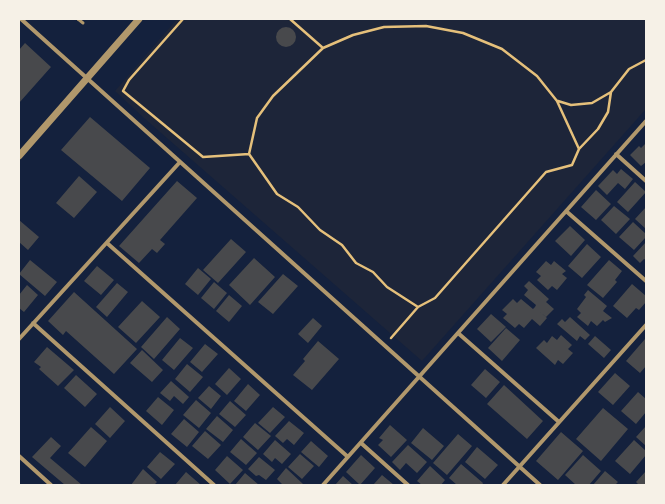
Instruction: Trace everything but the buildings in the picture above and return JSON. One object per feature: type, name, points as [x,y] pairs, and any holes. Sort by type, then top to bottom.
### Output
[{"type":"street","points":[[21,19],[540,485]]},
{"type":"street","points":[[19,156],[139,19]]},
{"type":"street","points":[[323,485],[646,121]]},
{"type":"street","points":[[616,154],[646,181]]},
{"type":"street","points":[[19,339],[180,162]]},
{"type":"street","points":[[566,210],[646,281]]},
{"type":"street","points":[[107,243],[348,457]]},
{"type":"street","points":[[33,323],[214,485]]},
{"type":"street","points":[[503,485],[646,325]]},
{"type":"street","points":[[458,333],[559,422]]},
{"type":"street","points":[[361,443],[408,485]]},
{"type":"street","points":[[19,456],[51,485]]},
{"type":"lane","points":[[78,19],[82,23]]},
{"type":"path","points":[[183,19],[129,80],[123,91],[203,157],[250,154]]},
{"type":"path","points":[[290,19],[323,48]]},
{"type":"path","points":[[418,307],[387,287],[373,272],[356,263],[342,245],[320,230],[298,207],[277,194],[250,154],[257,118],[273,96],[323,48],[353,35],[384,27],[426,26],[463,34],[502,49],[537,76],[557,101],[579,149]]},
{"type":"path","points":[[557,101],[571,105],[592,103],[611,92],[629,69],[646,60]]},
{"type":"path","points":[[391,338],[418,307],[434,298],[546,172],[572,165],[579,149],[598,129],[608,112],[611,92]]},
{"type":"shaded area","points":[[177,19],[646,19],[646,109],[422,361],[115,91]]}]
